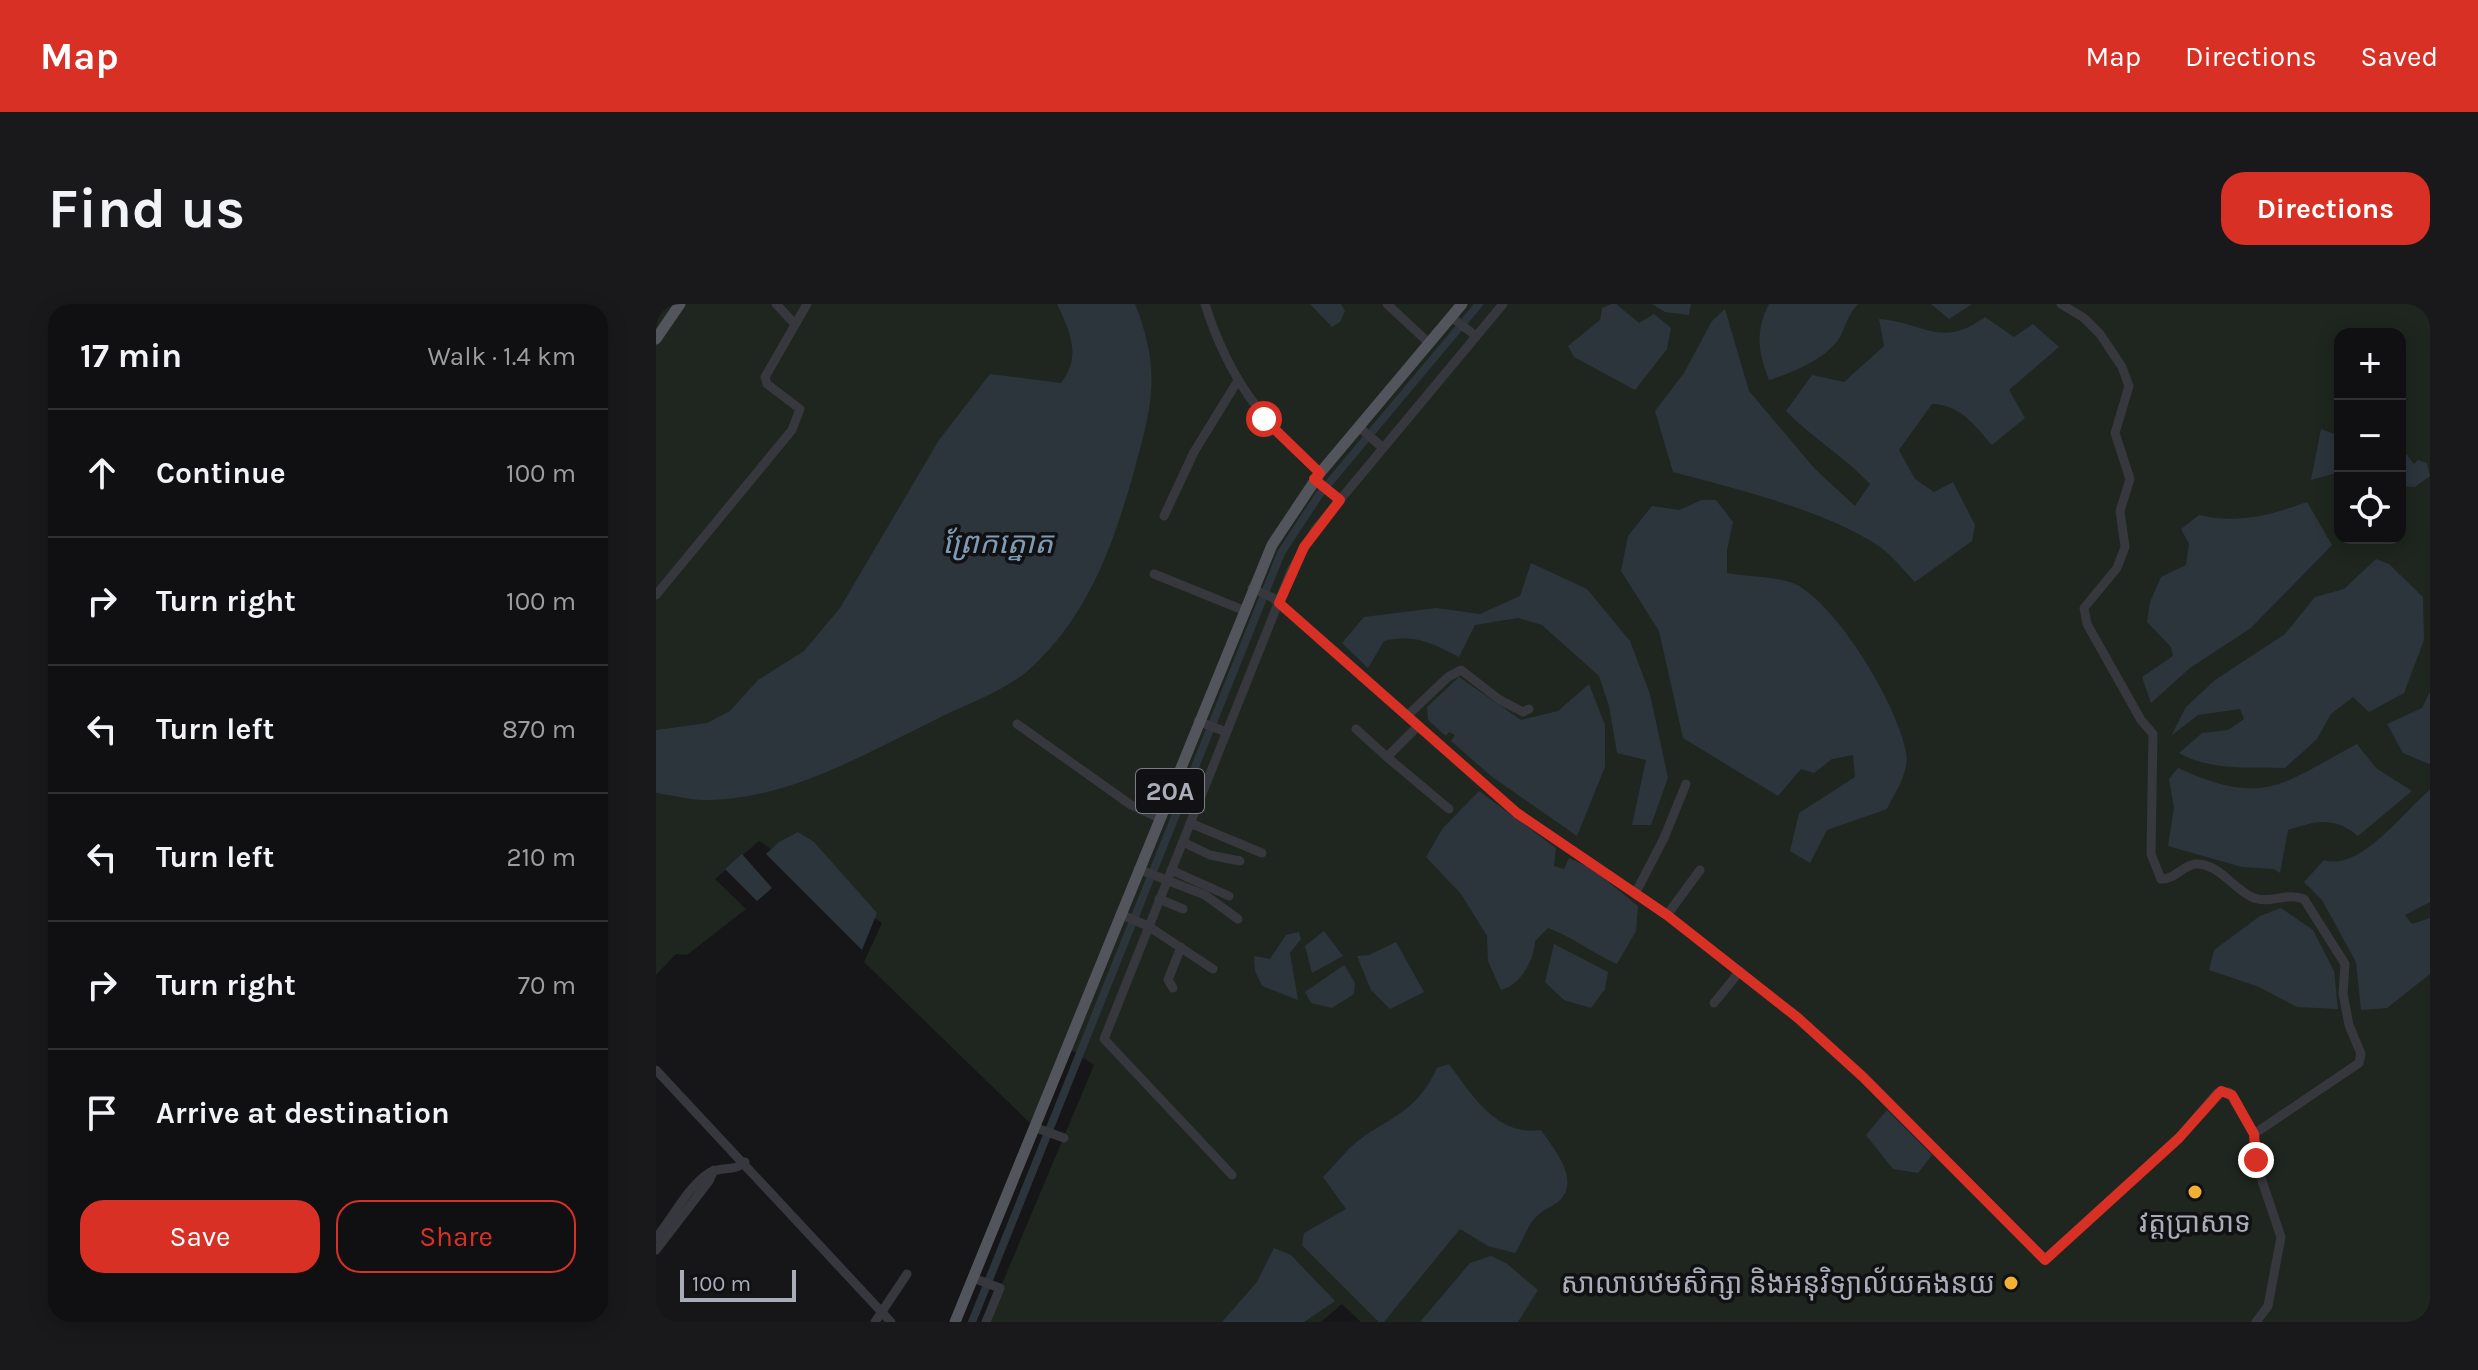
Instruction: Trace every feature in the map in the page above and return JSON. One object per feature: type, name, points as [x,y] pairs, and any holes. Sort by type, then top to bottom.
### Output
[{"type":"main road","points":[[656,339],[680,304]]},
{"type":"main road","name":"20A","points":[[955,1322],[978,1279],[1144,870],[1159,818],[1178,785],[1198,721],[1243,610],[1256,589],[1282,526],[1317,476],[1362,429],[1462,304]]},
{"type":"street","points":[[776,304],[793,322]]},
{"type":"street","points":[[656,595],[660,581],[770,459],[800,416],[800,409],[767,384],[765,377],[793,322],[807,304]]},
{"type":"street","points":[[1205,304],[1218,345],[1237,382],[1264,419],[1340,500]]},
{"type":"street","points":[[1387,304],[1429,343]]},
{"type":"street","points":[[1232,1175],[1104,1039],[1146,925],[1183,842],[1199,793],[1276,601],[1304,547],[1380,446],[1503,304]]},
{"type":"street","points":[[2061,304],[2093,326],[2122,367],[2129,386],[2115,433],[2130,479],[2120,511],[2125,547],[2117,568],[2084,608],[2087,624],[2141,720],[2153,734],[2150,829],[2155,870],[2161,879],[2167,879],[2192,865],[2204,865],[2254,898],[2269,900],[2282,896],[2304,899],[2345,964],[2343,994],[2349,1025],[2361,1054],[2359,1063],[2254,1134]]},
{"type":"street","points":[[1451,317],[1476,336]]},
{"type":"street","points":[[1164,516],[1194,452],[1237,382]]},
{"type":"street","points":[[1362,429],[1380,446]]},
{"type":"street","points":[[1154,574],[1243,610]]},
{"type":"street","points":[[1256,589],[1276,601],[1540,830],[1636,892],[1740,971],[1863,1077],[2045,1260],[2179,1138],[2217,1093],[2226,1091],[2232,1095],[2254,1134],[2257,1166],[2281,1237],[2268,1306],[2256,1322]]},
{"type":"street","points":[[1408,715],[1448,677],[1461,670],[1512,708],[1523,712],[1529,709]]},
{"type":"street","points":[[1198,721],[1226,732]]},
{"type":"street","points":[[1017,724],[1131,805],[1159,818]]},
{"type":"street","points":[[1387,757],[1418,726]]},
{"type":"street","points":[[1356,729],[1449,809]]},
{"type":"street","points":[[1636,892],[1664,838],[1686,784]]},
{"type":"street","points":[[1178,785],[1199,793]]},
{"type":"street","points":[[1190,823],[1262,853]]},
{"type":"street","points":[[1183,842],[1210,855],[1240,861]]},
{"type":"street","points":[[1144,870],[1229,896]]},
{"type":"street","points":[[1667,915],[1700,870]]},
{"type":"street","points":[[1167,875],[1205,895],[1238,919]]},
{"type":"street","points":[[1159,899],[1183,909]]},
{"type":"street","points":[[1125,916],[1146,925],[1213,969]]},
{"type":"street","points":[[1173,988],[1168,980],[1181,947]]},
{"type":"street","points":[[1714,1003],[1740,971]]},
{"type":"street","points":[[656,1070],[891,1322]]},
{"type":"street","points":[[1038,1129],[1060,1137]]},
{"type":"street","points":[[656,1238],[703,1177],[714,1170],[739,1168],[745,1162]]},
{"type":"street","points":[[656,1250],[709,1181],[714,1170]]},
{"type":"street","points":[[875,1322],[907,1274]]},
{"type":"street","points":[[978,1279],[1000,1288],[986,1322]]},
{"type":"shaded area","points":[[656,304],[2430,304],[2430,1322],[1361,1322],[1342,1304],[1321,1322],[986,1322],[1094,1065],[1067,1047],[1034,1127],[864,962],[882,923],[759,841],[715,879],[746,909],[687,955],[676,954],[656,975],[656,793],[693,798],[656,772]]},
{"type":"water","name":"ព្រែកត្នោត","points":[[1057,304],[1135,304],[1149,350],[1151,389],[1140,451],[1107,553],[1084,602],[1052,646],[1033,666],[999,690],[854,760],[796,784],[735,798],[698,800],[656,793],[656,730],[707,723],[730,711],[758,680],[804,651],[840,608],[939,440],[990,374],[1061,383],[1071,363],[1072,344]]},
{"type":"water","points":[[1310,304],[1341,304],[1345,311],[1340,322],[1332,327]]},
{"type":"water","points":[[1616,304],[1639,323],[1654,314],[1671,328],[1667,349],[1635,390],[1574,357],[1568,346],[1600,320],[1602,308]]},
{"type":"water","points":[[1652,304],[1691,304],[1689,315],[1665,312]]},
{"type":"water","points":[[1769,304],[1858,304],[1840,337],[1827,352],[1798,369],[1769,380],[1762,360],[1760,333]]},
{"type":"water","points":[[1931,304],[1972,304],[1949,319]]},
{"type":"water","points":[[1725,309],[1749,391],[1815,469],[1855,506],[1870,484],[1786,411],[1812,375],[1844,382],[1884,346],[1879,319],[1945,333],[1970,326],[1985,317],[2014,337],[2033,324],[2059,347],[2009,390],[2025,418],[1992,445],[1959,412],[1932,404],[1899,450],[1915,479],[1934,492],[1953,482],[1975,525],[1972,541],[1915,582],[1880,547],[1834,522],[1780,502],[1673,472],[1655,411],[1684,373],[1712,321]]},
{"type":"water","points":[[2321,429],[2334,434],[2334,474],[2311,480]]},
{"type":"water","points":[[2406,454],[2414,464],[2418,460],[2427,463],[2430,476],[2415,487],[2406,486]]},
{"type":"water","points":[[1702,500],[1716,500],[1733,522],[1727,550],[1727,573],[1788,581],[1812,595],[1829,612],[1863,658],[1901,732],[1906,767],[1887,809],[1827,830],[1810,863],[1790,851],[1799,813],[1855,777],[1853,755],[1832,759],[1814,773],[1801,769],[1778,796],[1683,738],[1659,631],[1621,571],[1628,536],[1652,506],[1679,510]]},
{"type":"water","points":[[2307,502],[2332,545],[2251,628],[2190,668],[2151,703],[2142,677],[2173,656],[2171,647],[2147,622],[2150,602],[2161,577],[2186,565],[2189,544],[2181,529],[2199,515],[2240,519]]},
{"type":"water","points":[[2376,559],[2389,564],[2423,597],[2424,640],[2404,693],[2369,712],[2353,697],[2331,714],[2317,739],[2285,768],[2217,765],[2179,753],[2202,733],[2228,730],[2244,719],[2240,709],[2198,715],[2171,736],[2186,707],[2215,680],[2285,634],[2315,597],[2344,589]]},
{"type":"water","points":[[1531,563],[1587,589],[1630,641],[1650,694],[1668,778],[1651,825],[1632,825],[1646,760],[1617,753],[1609,706],[1599,676],[1542,625],[1518,618],[1475,625],[1459,657],[1414,639],[1384,641],[1368,668],[1342,643],[1364,617],[1436,608],[1480,614],[1520,596]]},
{"type":"water","points":[[1459,677],[1521,720],[1558,711],[1589,684],[1605,725],[1605,767],[1577,836],[1491,776],[1451,741],[1455,735],[1449,732],[1446,736],[1428,720],[1427,707]]},
{"type":"water","points":[[2430,692],[2429,764],[2403,753],[2387,724],[2422,708]]},
{"type":"water","points":[[2357,744],[2376,768],[2412,791],[2358,836],[2341,825],[2324,822],[2288,830],[2280,873],[2274,869],[2242,867],[2168,846],[2174,808],[2169,779],[2178,768],[2231,786],[2271,786],[2309,771]]},
{"type":"water","points":[[2430,790],[2430,902],[2405,915],[2412,924],[2430,918],[2430,974],[2387,1008],[2361,1010],[2356,962],[2322,900],[2304,882],[2324,860],[2338,861],[2366,849]]},
{"type":"water","points":[[1479,791],[1556,848],[1554,866],[1564,869],[1569,858],[1591,868],[1638,906],[1636,931],[1617,964],[1548,928],[1535,941],[1529,964],[1520,977],[1501,990],[1488,961],[1487,936],[1461,894],[1426,857],[1443,828]]},
{"type":"water","points":[[798,832],[814,842],[877,913],[862,950],[766,854],[779,842]]},
{"type":"water","points":[[742,854],[772,888],[757,901],[725,869]]},
{"type":"water","points":[[2281,908],[2313,930],[2334,971],[2338,1009],[2297,1007],[2259,987],[2209,970],[2214,950],[2260,916]]},
{"type":"water","points":[[1324,931],[1343,956],[1312,973],[1305,946]]},
{"type":"water","points":[[1299,932],[1301,939],[1290,953],[1298,1000],[1262,986],[1255,971],[1254,956],[1270,959],[1286,935]]},
{"type":"water","points":[[1396,942],[1424,992],[1390,1009],[1371,990],[1357,956],[1369,955]]},
{"type":"water","points":[[1554,944],[1608,972],[1605,989],[1591,1008],[1564,1000],[1545,982]]},
{"type":"water","points":[[1344,965],[1355,983],[1354,994],[1332,1008],[1311,1003],[1305,992]]},
{"type":"water","points":[[1449,1064],[1477,1100],[1499,1120],[1511,1127],[1541,1130],[1567,1175],[1565,1194],[1534,1219],[1515,1253],[1488,1246],[1460,1229],[1384,1322],[1379,1322],[1302,1245],[1304,1233],[1346,1209],[1323,1177],[1359,1140],[1413,1103],[1437,1068]]},
{"type":"water","points":[[1887,1110],[1932,1155],[1918,1173],[1893,1169],[1866,1135]]},
{"type":"water","points":[[1274,1248],[1291,1255],[1335,1301],[1304,1322],[1222,1322],[1257,1282]]},
{"type":"water","points":[[1491,1256],[1506,1263],[1538,1290],[1518,1322],[1420,1322],[1470,1263]]},
{"type":"waterway","points":[[972,1322],[1281,553],[1319,495],[1479,304]]},
{"type":"place","name":"វត្តប្រាសាទ","points":[[2195,1192]]},
{"type":"place","name":"សាលាបឋមសិក្សា និងអនុវិទ្យាល័យគងនយ","points":[[2011,1283]]},
{"type":"route","points":[[1264,419],[1320,473],[1314,479],[1340,500],[1304,547],[1283,587],[1279,603],[1517,813],[1636,892],[1748,976],[1798,1018],[1863,1077],[2045,1260],[2090,1223],[2179,1138],[2221,1091],[2232,1095],[2251,1125],[2256,1160]]}]
